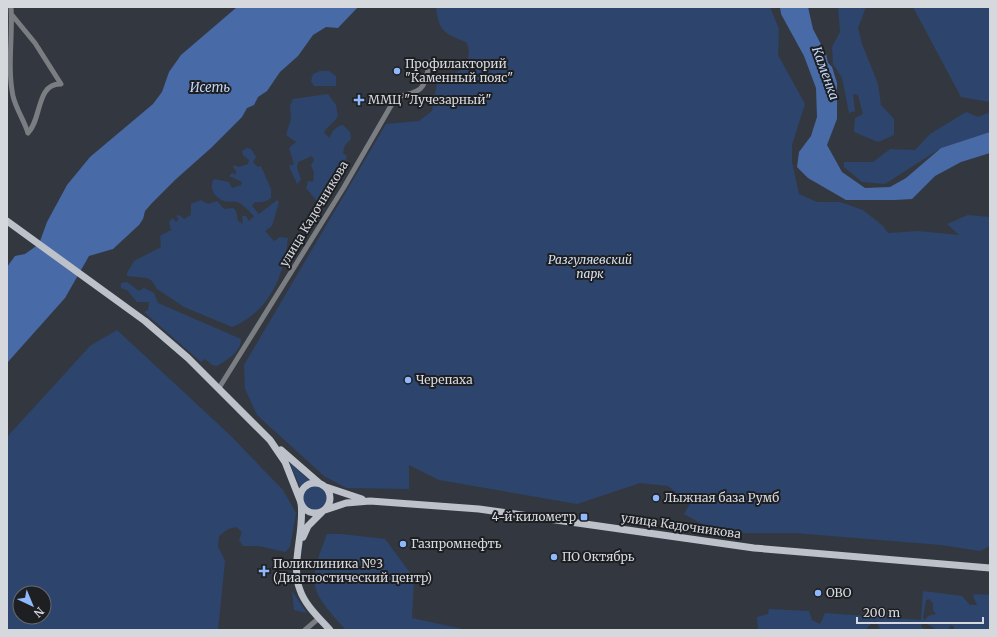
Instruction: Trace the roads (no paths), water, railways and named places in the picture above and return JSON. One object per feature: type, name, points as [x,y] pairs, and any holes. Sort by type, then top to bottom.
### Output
[{"type":"main road","points":[[7,221],[155,329],[219,388],[270,440],[322,485],[330,496],[329,504],[324,511],[308,526],[300,544]]},
{"type":"main road","points":[[7,225],[27,235]]},
{"type":"main road","points":[[270,440],[288,467],[300,502],[302,514],[296,574],[298,585],[304,599],[330,630]]},
{"type":"main road","points":[[312,483],[370,501],[346,503],[324,511],[311,513],[305,509],[300,502],[301,492],[305,486],[312,483]]},
{"type":"main road","name":"улица Кадочникова","points":[[370,501],[479,509],[754,548],[990,568]]},
{"type":"street","points":[[11,7],[11,14],[12,35],[10,54],[13,96],[28,133],[34,126],[42,98],[48,86],[61,84],[36,43],[11,14]]},
{"type":"street","name":"улица Кадочникова","points":[[219,388],[344,188],[396,97],[417,93],[424,85],[430,62]]},
{"type":"street","points":[[305,630],[319,618]]},
{"type":"water","name":"Исеть","points":[[237,7],[358,7],[338,28],[326,27],[313,35],[298,56],[280,72],[267,91],[258,97],[254,105],[247,108],[242,117],[211,148],[152,203],[145,211],[143,219],[139,225],[113,249],[89,256],[65,298],[7,363],[7,267],[15,256],[25,254],[39,244],[47,222],[67,185],[90,157],[153,104],[162,92],[169,72],[181,55]]},
{"type":"water","name":"Каменка","points":[[780,7],[808,7],[813,29],[826,54],[828,63],[832,67],[837,83],[837,119],[827,145],[842,172],[865,188],[890,187],[906,178],[941,148],[990,132],[990,153],[961,162],[935,176],[912,199],[846,200],[808,178],[797,167],[799,152],[811,136],[817,117],[816,88],[804,56],[781,14]]},
{"type":"place","name":"Профилакторий \"Каменный пояс\"","points":[[397,71]]},
{"type":"place","name":"ММЦ \"Лучезарный\"","points":[[359,100]]},
{"type":"place","name":"Черепаха","points":[[408,380]]},
{"type":"place","name":"Лыжная база Румб","points":[[656,498]]},
{"type":"place","name":"4-й километр","points":[[584,517]]},
{"type":"place","name":"Газпромнефть","points":[[403,544]]},
{"type":"place","name":"ПО Октябрь","points":[[554,557]]},
{"type":"place","name":"Поликлиника №3 (Диагностический центр)","points":[[264,571]]},
{"type":"place","name":"ОВО","points":[[818,593]]},
{"type":"park label","name":"Разгуляевский парк","points":[[590,267]]}]
